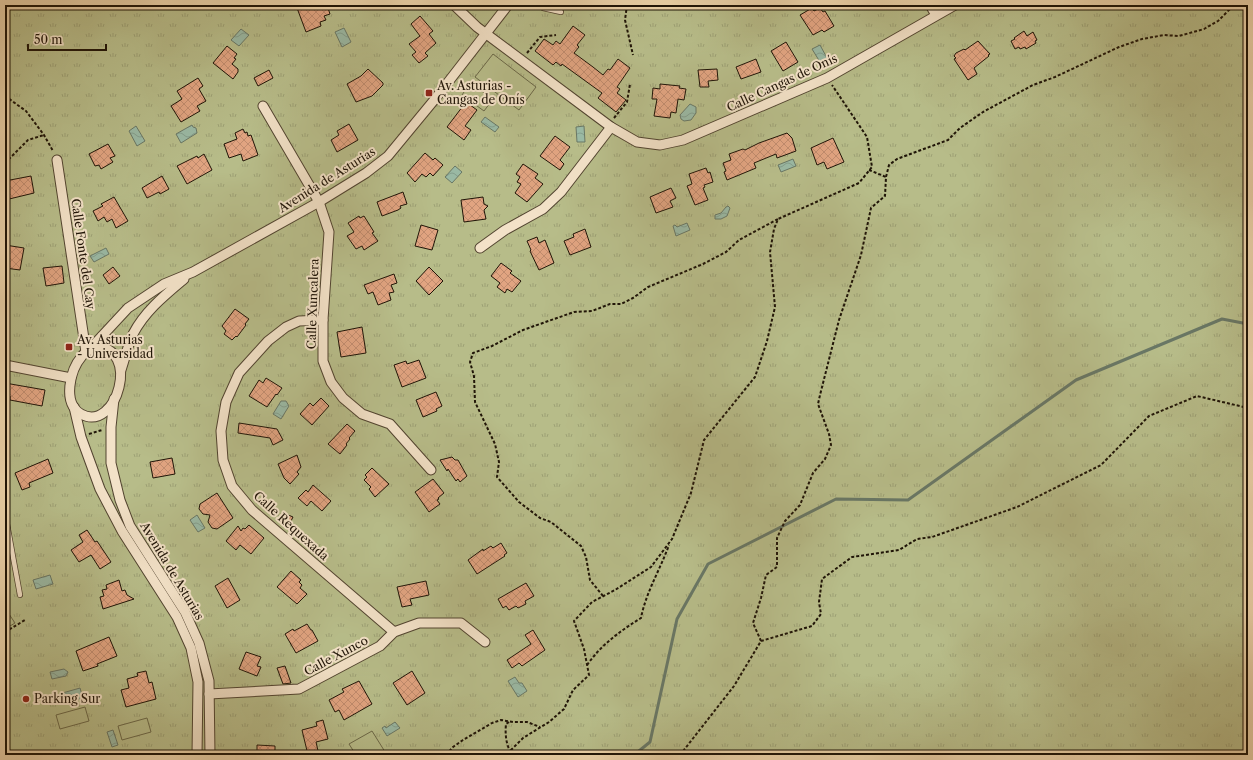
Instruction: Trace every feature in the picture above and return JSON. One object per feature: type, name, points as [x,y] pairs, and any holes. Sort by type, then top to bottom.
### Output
[{"type":"street","name":"Calle Cangas de Onís","points":[[454,5],[486,34],[610,126],[637,142],[660,146],[683,140],[827,78],[955,5]]},
{"type":"street","name":"Avenida de Asturias","points":[[87,351],[128,308],[164,284],[193,272],[319,202],[366,173],[388,156],[435,99],[508,5]]},
{"type":"street","points":[[930,5],[936,15]]},
{"type":"street","name":"Calle Xuncalera","points":[[263,106],[319,202],[329,232],[323,320],[323,361],[331,382],[343,398],[362,414],[390,424],[431,470]]},
{"type":"street","points":[[480,248],[505,230],[543,209],[561,192],[610,126]]},
{"type":"street","name":"Calle Fonte del Cay","points":[[57,160],[87,351]]},
{"type":"street","name":"Avenida de Asturias","points":[[120,371],[133,334],[145,315],[158,301],[193,272]]},
{"type":"street","name":"Calle Requexada","points":[[323,320],[299,322],[286,327],[268,341],[239,373],[226,402],[221,431],[224,460],[232,486],[252,510],[394,632]]},
{"type":"street","points":[[94,347],[108,349],[119,362],[120,371],[120,380],[114,399],[108,409],[101,415],[92,417],[84,415],[74,407],[70,395],[71,378],[77,363],[87,351],[94,347]]},
{"type":"street","points":[[5,365],[71,378]]},
{"type":"street","name":"Avenida de Asturias","points":[[114,399],[111,427],[111,463],[120,500],[130,526],[186,612],[199,643],[209,682],[210,755]]},
{"type":"street","name":"Avenida de Asturias","points":[[74,407],[81,437],[100,489],[122,532],[177,617],[191,648],[198,682],[197,755]]},
{"type":"street","name":"Calle Xunco","points":[[209,694],[299,689],[380,646],[394,632],[419,623],[461,623],[485,642]]},
{"type":"lane","points":[[540,5],[543,8],[561,12]]},
{"type":"lane","points":[[5,513],[20,595]]},
{"type":"path","points":[[627,5],[625,20],[633,55]]},
{"type":"path","points":[[761,641],[753,624],[766,575],[777,568],[777,538],[785,521],[800,505],[813,473],[825,459],[831,445],[829,434],[818,404],[839,320],[861,255],[871,208],[885,196],[886,177],[889,165],[897,159],[948,140],[960,128],[983,112],[1033,85],[1055,78],[1119,47],[1142,39],[1164,35],[1179,36],[1204,29],[1218,21],[1234,5]]},
{"type":"path","points":[[521,61],[540,37],[556,35]]},
{"type":"path","points":[[603,596],[590,580],[586,557],[581,546],[551,522],[540,518],[519,502],[497,477],[499,462],[495,444],[475,402],[474,376],[470,362],[473,354],[523,330],[574,312],[592,311],[610,304],[621,304],[648,288],[703,264],[726,252],[739,240],[778,219],[860,183],[872,167],[867,137],[827,78]]},
{"type":"path","points":[[610,126],[627,102],[630,84]]},
{"type":"path","points":[[5,96],[26,111],[44,135],[57,160]]},
{"type":"path","points":[[5,163],[28,140],[44,135]]},
{"type":"path","points":[[869,170],[886,177]]},
{"type":"path","points":[[587,665],[597,651],[619,633],[641,618],[643,605],[662,565],[691,493],[704,440],[755,377],[767,341],[775,307],[770,252],[774,229],[778,219]]},
{"type":"path","points":[[680,755],[734,686],[761,641],[812,626],[821,614],[819,602],[822,578],[852,557],[899,550],[916,539],[932,537],[1017,507],[1101,465],[1149,416],[1197,396],[1248,408]]},
{"type":"path","points":[[81,437],[111,427]]},
{"type":"path","points":[[510,754],[510,751],[523,738],[564,709],[573,690],[589,676],[584,649],[574,621],[592,602],[651,567],[670,543]]},
{"type":"path","points":[[5,632],[25,620]]},
{"type":"path","points":[[446,755],[453,747],[463,740],[492,723],[501,720],[510,722],[527,722],[540,727]]},
{"type":"path","points":[[510,722],[506,724],[506,743],[510,754]]},
{"type":"green space","points":[[5,5],[1248,5],[1248,755],[5,755]]},
{"type":"green space","points":[[493,54],[536,87],[519,110],[475,77]]},
{"type":"green space","points":[[470,83],[493,99],[484,111],[462,95]]},
{"type":"green space","points":[[5,608],[15,623],[5,629]]},
{"type":"green space","points":[[85,707],[89,721],[60,729],[56,715]]},
{"type":"green space","points":[[147,718],[151,732],[122,740],[118,726]]},
{"type":"green space","points":[[372,731],[387,755],[356,755],[349,744]]},
{"type":"water","points":[[344,28],[351,42],[342,47],[335,32]]},
{"type":"water","points":[[241,29],[249,35],[239,46],[231,40]]},
{"type":"water","points":[[820,45],[827,58],[820,62],[812,49]]},
{"type":"water","points":[[690,104],[696,107],[696,113],[691,120],[684,121],[681,119],[680,115]]},
{"type":"water","points":[[485,117],[499,127],[495,132],[481,122]]},
{"type":"water","points":[[192,125],[196,128],[197,133],[181,143],[176,134]]},
{"type":"water","points":[[136,126],[145,141],[137,146],[129,131]]},
{"type":"water","points":[[584,126],[585,142],[577,142],[576,127]]},
{"type":"water","points":[[793,159],[796,166],[781,172],[778,165]]},
{"type":"water","points":[[455,166],[462,172],[452,183],[445,177]]},
{"type":"water","points":[[728,206],[730,208],[727,216],[721,219],[715,219],[715,215],[721,213]]},
{"type":"water","points":[[687,223],[690,230],[676,236],[673,226],[675,225],[677,227]]},
{"type":"water","points":[[106,248],[109,254],[94,262],[90,256]]},
{"type":"water","points":[[281,401],[286,401],[289,406],[281,419],[273,414]]},
{"type":"water","points":[[197,515],[205,528],[198,532],[190,520]]},
{"type":"water","points":[[50,575],[53,584],[36,589],[33,580]]},
{"type":"water","points":[[64,669],[68,672],[66,676],[52,679],[50,672]]},
{"type":"water","points":[[515,677],[519,683],[522,683],[527,691],[518,697],[508,681]]},
{"type":"water","points":[[80,688],[83,698],[62,704],[59,694]]},
{"type":"water","points":[[395,722],[400,728],[387,736],[382,728],[385,726],[386,728]]},
{"type":"water","points":[[113,730],[118,745],[112,747],[107,732]]},
{"type":"building","points":[[305,5],[327,5],[330,14],[324,16],[326,20],[320,22],[321,26],[306,32],[297,8]]},
{"type":"building","points":[[812,8],[814,11],[820,8],[823,12],[825,11],[834,26],[824,32],[822,30],[813,35],[800,15]]},
{"type":"building","points":[[420,16],[433,31],[429,34],[436,43],[425,53],[428,56],[419,63],[412,55],[416,52],[409,44],[420,36],[411,24]]},
{"type":"building","points":[[573,26],[585,35],[577,45],[579,47],[574,53],[603,75],[608,69],[610,70],[618,59],[630,68],[617,87],[620,89],[617,93],[626,100],[616,112],[598,98],[602,93],[562,64],[561,66],[556,62],[553,65],[535,51],[544,39],[553,45],[556,41],[560,44]]},
{"type":"building","points":[[1024,31],[1027,36],[1033,32],[1037,40],[1035,41],[1036,43],[1026,49],[1025,47],[1020,49],[1019,47],[1015,49],[1011,41]]},
{"type":"building","points":[[978,41],[990,54],[974,68],[977,74],[968,80],[954,59],[956,58],[954,56],[956,53],[964,49],[965,50]]},
{"type":"building","points":[[786,42],[798,62],[783,71],[771,51]]},
{"type":"building","points":[[227,46],[237,54],[234,58],[236,59],[232,64],[238,69],[238,72],[233,79],[213,63]]},
{"type":"building","points":[[756,59],[761,72],[741,79],[736,67]]},
{"type":"building","points":[[368,69],[383,83],[383,85],[372,96],[356,102],[347,84],[361,76]]},
{"type":"building","points":[[717,69],[718,80],[708,81],[709,87],[700,87],[698,70]]},
{"type":"building","points":[[269,70],[273,78],[258,86],[254,78]]},
{"type":"building","points":[[198,78],[203,86],[199,89],[206,101],[197,106],[200,111],[181,122],[171,106],[182,99],[177,91]]},
{"type":"building","points":[[660,84],[680,86],[679,88],[686,89],[684,100],[678,99],[676,113],[671,112],[670,118],[654,116],[657,99],[652,99],[653,88],[660,89]]},
{"type":"building","points":[[466,102],[477,110],[465,126],[471,130],[464,140],[447,127]]},
{"type":"building","points":[[349,124],[358,140],[337,152],[331,140],[339,135],[337,131]]},
{"type":"building","points":[[243,129],[245,133],[247,132],[248,136],[251,135],[258,155],[243,161],[241,154],[229,158],[224,144],[237,139],[235,133]]},
{"type":"building","points":[[787,133],[792,138],[796,151],[777,158],[776,154],[754,163],[756,168],[727,180],[723,163],[731,160],[729,154],[743,149],[745,150],[759,143]]},
{"type":"building","points":[[555,136],[570,147],[560,160],[564,164],[560,170],[540,156]]},
{"type":"building","points":[[833,138],[844,162],[827,169],[824,162],[817,165],[811,148]]},
{"type":"building","points":[[108,144],[115,156],[110,158],[113,162],[101,169],[99,165],[95,166],[89,154]]},
{"type":"building","points":[[425,153],[433,160],[435,158],[443,165],[433,176],[430,173],[426,177],[422,174],[415,182],[407,173]]},
{"type":"building","points":[[204,154],[212,170],[187,184],[177,166],[197,156],[198,158]]},
{"type":"building","points":[[523,164],[538,174],[535,178],[543,184],[527,202],[515,193],[521,184],[517,182],[520,177],[516,174]]},
{"type":"building","points":[[706,168],[708,173],[710,172],[713,182],[704,185],[705,187],[703,188],[708,200],[695,205],[687,186],[692,184],[689,174]]},
{"type":"building","points":[[31,176],[34,193],[5,200],[5,181]]},
{"type":"building","points":[[162,176],[169,189],[160,194],[159,192],[147,198],[142,188]]},
{"type":"building","points":[[671,188],[676,198],[670,201],[673,207],[656,213],[650,197]]},
{"type":"building","points":[[403,192],[407,204],[400,206],[401,208],[398,210],[382,216],[377,202]]},
{"type":"building","points":[[114,197],[128,221],[116,228],[112,219],[107,222],[104,217],[98,221],[93,211],[103,206],[101,204]]},
{"type":"building","points":[[483,197],[484,204],[488,206],[484,210],[486,219],[464,222],[461,200]]},
{"type":"building","points":[[359,216],[360,218],[364,216],[374,232],[372,233],[378,241],[364,250],[362,246],[356,249],[347,236],[354,232],[348,223]]},
{"type":"building","points":[[421,225],[438,230],[432,250],[415,246]]},
{"type":"building","points":[[585,229],[591,247],[570,255],[564,241],[574,237],[573,234]]},
{"type":"building","points":[[537,237],[539,243],[545,240],[554,263],[539,270],[527,241]]},
{"type":"building","points":[[5,245],[24,248],[20,270],[5,268]]},
{"type":"building","points":[[501,263],[512,271],[510,273],[521,281],[512,292],[507,289],[505,293],[497,287],[500,283],[491,276]]},
{"type":"building","points":[[62,266],[64,283],[46,286],[43,268]]},
{"type":"building","points":[[113,267],[120,276],[109,284],[103,275]]},
{"type":"building","points":[[429,267],[443,281],[429,295],[416,281]]},
{"type":"building","points":[[394,274],[397,283],[391,285],[394,292],[389,293],[391,300],[378,305],[373,292],[368,294],[364,285]]},
{"type":"building","points":[[235,309],[249,319],[237,337],[236,336],[232,340],[224,334],[226,331],[222,326]]},
{"type":"building","points":[[362,327],[366,353],[341,357],[337,332]]},
{"type":"building","points":[[419,360],[426,378],[402,387],[394,365],[406,361],[407,364]]},
{"type":"building","points":[[266,378],[282,388],[267,407],[249,396],[259,380],[263,383]]},
{"type":"building","points":[[5,383],[45,390],[42,406],[10,400],[10,396],[5,395]]},
{"type":"building","points":[[436,392],[442,406],[436,409],[437,411],[423,417],[416,400]]},
{"type":"building","points":[[321,398],[329,406],[312,425],[300,414],[310,403],[313,406]]},
{"type":"building","points":[[239,423],[277,429],[283,440],[273,445],[270,438],[238,433]]},
{"type":"building","points":[[347,424],[355,431],[349,438],[350,439],[346,444],[347,445],[340,454],[328,444]]},
{"type":"building","points":[[297,455],[301,467],[297,472],[299,474],[290,484],[284,478],[278,464]]},
{"type":"building","points":[[452,457],[455,460],[458,460],[467,476],[460,482],[458,479],[456,481],[440,460]]},
{"type":"building","points":[[172,458],[175,474],[153,478],[150,462]]},
{"type":"building","points":[[48,459],[53,473],[29,483],[30,487],[22,490],[15,473]]},
{"type":"building","points":[[372,468],[389,484],[375,497],[369,489],[371,487],[364,480],[367,477],[365,475]]},
{"type":"building","points":[[433,479],[444,493],[437,500],[440,504],[429,512],[415,492]]},
{"type":"building","points":[[313,485],[331,501],[322,511],[311,501],[307,506],[298,498],[306,490],[308,492]]},
{"type":"building","points":[[217,493],[233,518],[217,529],[212,528],[208,522],[210,515],[203,514],[199,509],[200,504]]},
{"type":"building","points":[[286,514],[293,517],[288,527],[281,523]]},
{"type":"building","points":[[249,525],[264,538],[251,554],[240,545],[236,550],[226,541],[238,526],[241,531]]},
{"type":"building","points":[[87,530],[95,542],[97,541],[111,562],[100,569],[91,555],[79,562],[71,550],[83,542],[79,535]]},
{"type":"building","points":[[501,543],[507,553],[504,555],[505,556],[477,574],[468,560],[483,549],[483,551],[491,546],[493,548]]},
{"type":"building","points":[[291,571],[301,580],[299,582],[302,585],[300,588],[307,594],[297,604],[277,587]]},
{"type":"building","points":[[228,578],[240,600],[227,608],[215,586]]},
{"type":"building","points":[[119,580],[122,591],[125,590],[127,595],[134,599],[103,609],[100,597],[104,596],[102,590],[107,589],[106,585]]},
{"type":"building","points":[[426,581],[429,595],[410,599],[412,605],[402,607],[397,587]]},
{"type":"building","points":[[526,583],[534,596],[525,601],[526,604],[518,608],[516,606],[509,610],[506,606],[503,608],[498,599]]},
{"type":"building","points":[[307,624],[318,641],[296,653],[285,634],[293,629],[294,631]]},
{"type":"building","points":[[533,630],[545,650],[522,666],[519,663],[512,668],[507,660],[531,644],[525,635]]},
{"type":"building","points":[[109,637],[117,656],[97,664],[98,666],[83,671],[76,651]]},
{"type":"building","points":[[246,652],[261,657],[257,666],[261,667],[257,676],[239,669]]},
{"type":"building","points":[[285,666],[291,683],[283,684],[277,668]]},
{"type":"building","points":[[146,671],[149,683],[152,682],[156,699],[126,707],[121,690],[129,688],[127,679],[138,676],[137,673]]},
{"type":"building","points":[[412,671],[425,693],[407,705],[393,683]]},
{"type":"building","points":[[359,681],[372,704],[344,720],[339,710],[335,712],[329,700],[344,692],[342,689]]},
{"type":"building","points":[[323,720],[328,739],[316,742],[319,755],[308,755],[302,730],[317,726],[316,722]]},
{"type":"building","points":[[257,745],[275,746],[275,755],[257,755]]},
{"type":"waterway","points":[[634,755],[650,742],[677,619],[708,564],[836,499],[908,500],[1076,380],[1222,319],[1248,324]]},
{"type":"place","name":"Av. Asturias - Cangas de Onís","points":[[429,93]]},
{"type":"place","name":"Av. Asturias - Universidad","points":[[69,347]]},
{"type":"place","name":"Parking Sur","points":[[26,699]]}]
